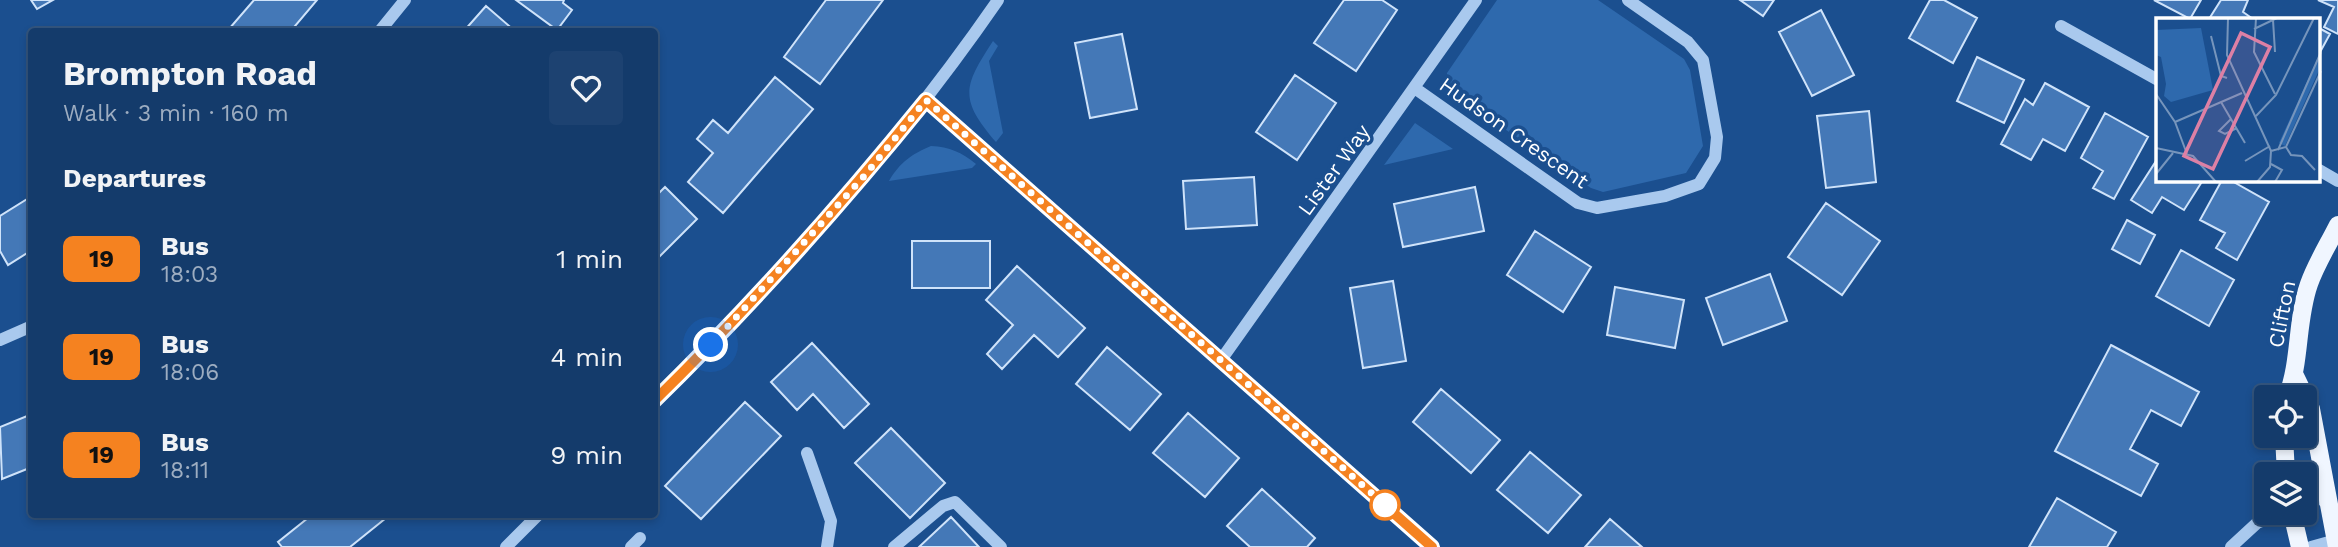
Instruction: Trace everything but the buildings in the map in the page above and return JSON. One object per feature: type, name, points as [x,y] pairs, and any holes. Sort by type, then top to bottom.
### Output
[{"type":"main road","name":"Clifton","points":[[2292,385],[2308,285],[2338,225]]},
{"type":"main road","name":"Clifton","points":[[2295,376],[2311,409],[2325,497],[2337,544]]},
{"type":"main road","points":[[2295,525],[2300,547]]},
{"type":"street","points":[[382,28],[405,0]]},
{"type":"street","points":[[658,397],[730,326],[866,174],[926,100],[998,0]]},
{"type":"street","name":"Lister Way","points":[[1221,360],[1416,89],[1476,0]]},
{"type":"street","name":"Hudson Crescent","points":[[1416,89],[1578,203],[1597,208],[1665,196],[1699,184],[1715,158],[1717,137],[1703,60],[1688,42],[1628,0]]},
{"type":"street","points":[[2061,26],[2156,79]]},
{"type":"street","points":[[926,100],[1432,547]]},
{"type":"street","points":[[2320,171],[2338,181]]},
{"type":"street","points":[[0,341],[28,328]]},
{"type":"street","points":[[807,453],[831,521],[829,547]]},
{"type":"street","points":[[2317,499],[2325,497]]},
{"type":"street","points":[[894,547],[943,506],[955,502],[1001,547]]},
{"type":"street","points":[[506,547],[535,518]]},
{"type":"street","points":[[2231,547],[2255,525]]},
{"type":"street","points":[[2311,547],[2337,544]]},
{"type":"shaded area","points":[[1497,0],[1598,0],[1684,59],[1690,70],[1703,146],[1686,173],[1603,192],[1591,188],[1446,89],[1447,73]]},
{"type":"shaded area","points":[[993,41],[998,46],[989,61],[1003,133],[996,142],[976,115],[969,93],[976,70]]},
{"type":"shaded area","points":[[1415,123],[1453,149],[1384,165]]},
{"type":"shaded area","points":[[931,146],[955,151],[976,164],[972,168],[889,181],[907,159]]},
{"type":"bus line","name":"19","points":[[658,397],[730,326],[866,174],[926,100],[1432,547]]},
{"type":"route","points":[[711,345],[866,174],[926,100],[1385,505]]}]
